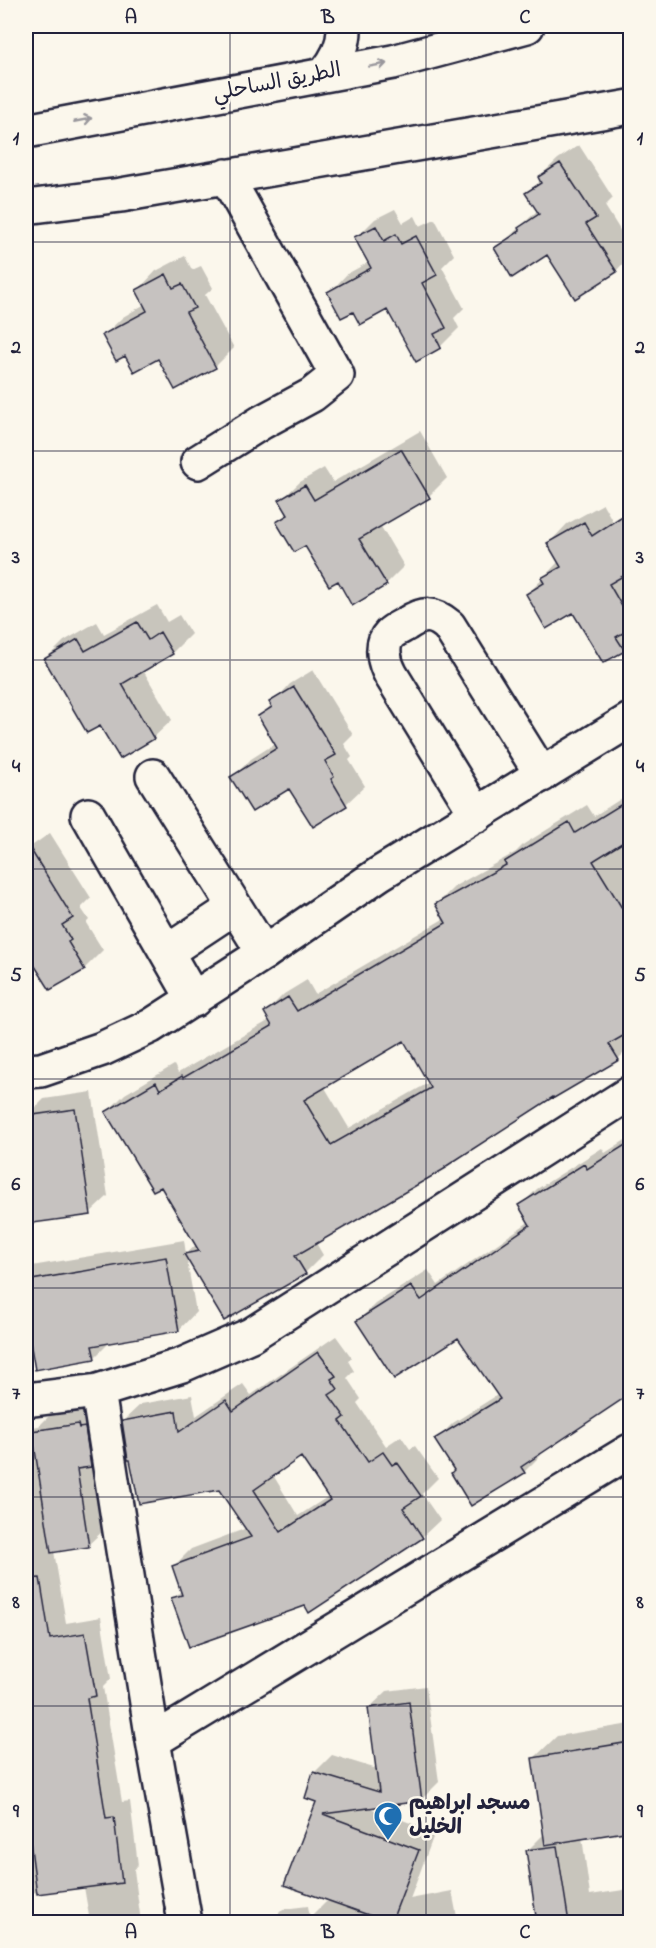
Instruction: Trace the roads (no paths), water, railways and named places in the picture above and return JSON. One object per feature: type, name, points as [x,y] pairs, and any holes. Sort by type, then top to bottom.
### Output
[{"type":"main road","points":[[325,74],[335,62],[341,48],[344,26]]},
{"type":"main road","name":"الطريق الساحلي","points":[[26,131],[393,62],[513,27]]},
{"type":"main road","points":[[26,207],[121,195],[630,107]]},
{"type":"main road","points":[[198,462],[262,422],[312,395],[337,375],[226,176]]},
{"type":"main road","points":[[477,814],[384,660],[389,635],[418,616],[436,616],[449,626],[542,775]]},
{"type":"main road","points":[[26,1071],[41,1070],[102,1049],[151,1026],[194,1000],[379,874],[630,720]]},
{"type":"main road","points":[[153,776],[264,953]]},
{"type":"main road","points":[[88,815],[194,1000]]},
{"type":"main road","points":[[167,952],[235,907]]},
{"type":"main road","points":[[26,1401],[98,1391],[182,1365],[251,1335],[630,1093]]},
{"type":"main road","points":[[98,1391],[153,1741],[185,1923]]},
{"type":"main road","points":[[153,1741],[630,1451]]},
{"type":"place","name":"مسجد ابراهيم الخليل","points":[[388,1842]]}]
